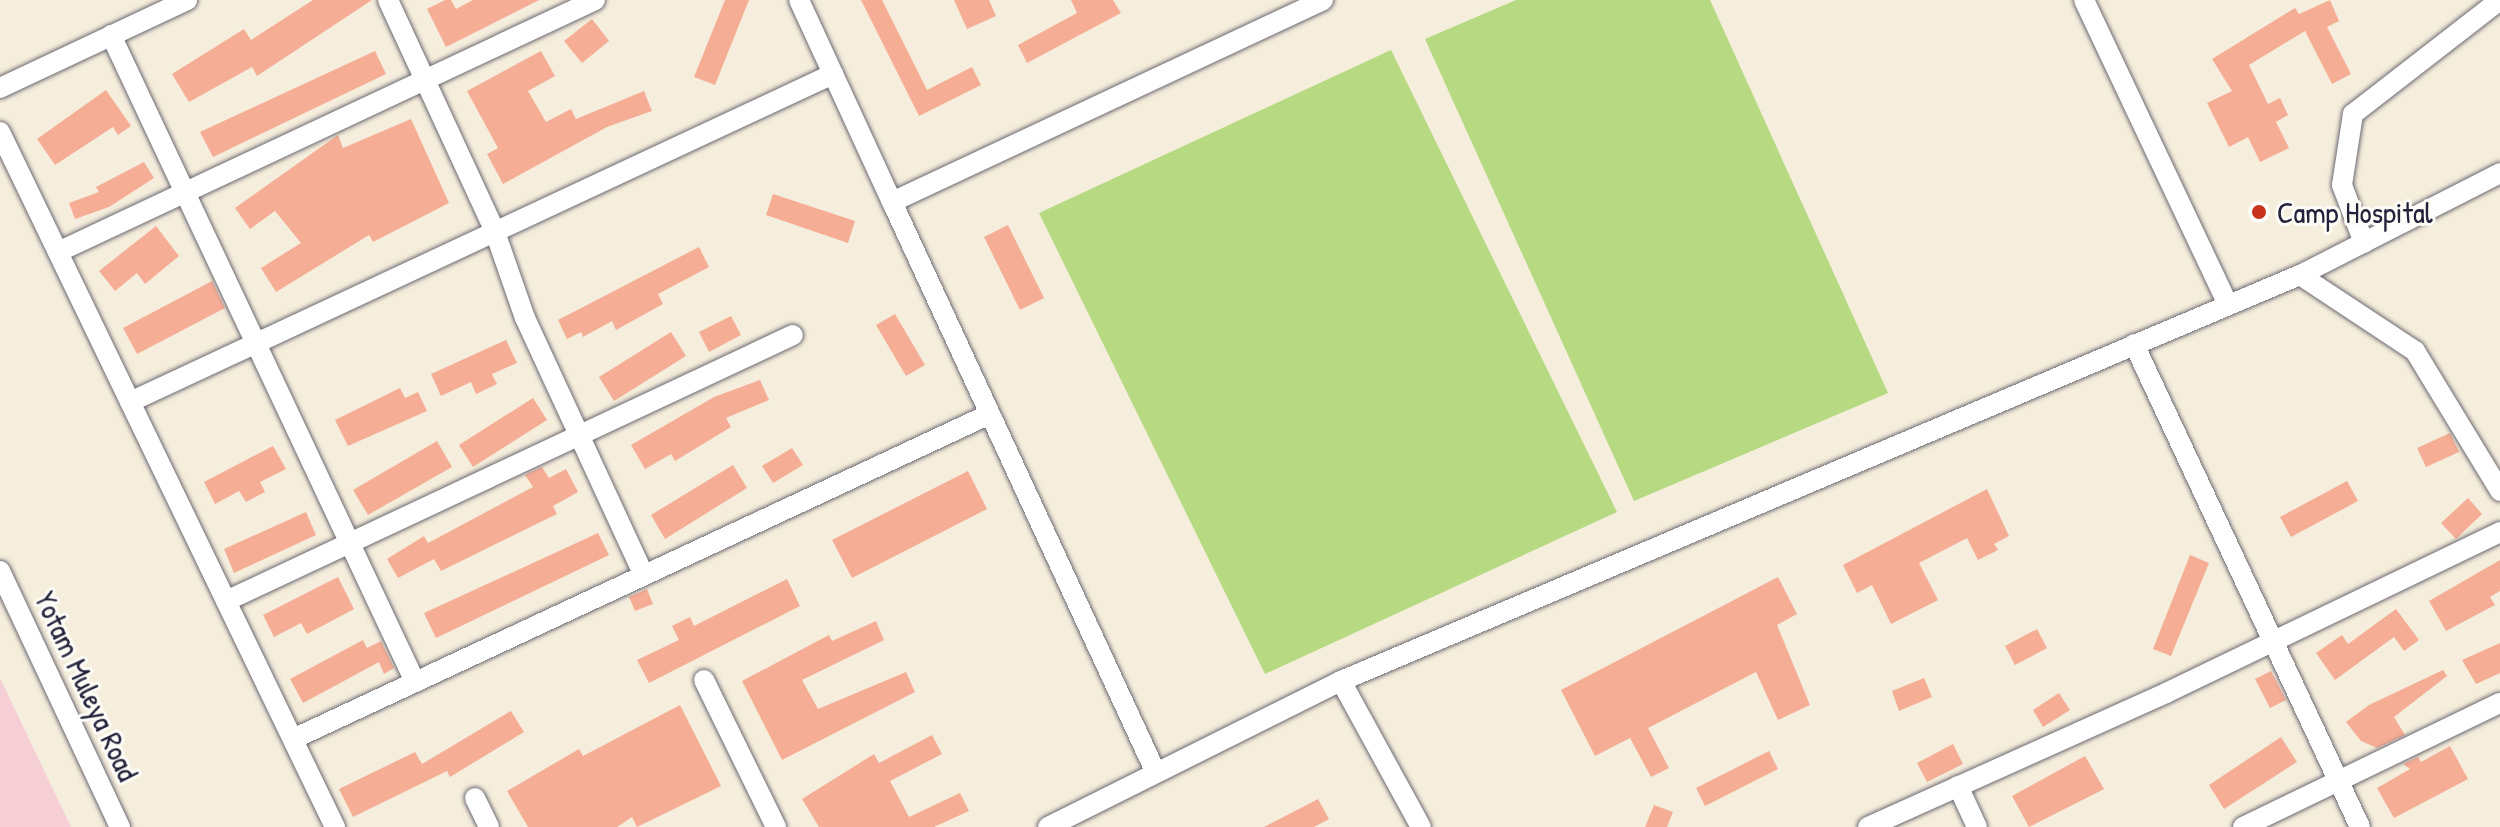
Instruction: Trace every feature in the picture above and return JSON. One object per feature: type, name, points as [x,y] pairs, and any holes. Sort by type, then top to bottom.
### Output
[{"type":"street","points":[[0,88],[187,0]]},
{"type":"street","points":[[388,0],[495,232],[525,318],[644,575]]},
{"type":"street","points":[[58,252],[595,0]]},
{"type":"street","points":[[799,0],[1156,773]]},
{"type":"street","points":[[892,202],[1323,0]]},
{"type":"street","points":[[2084,0],[2227,303]]},
{"type":"street","points":[[2364,243],[2342,185],[2353,114],[2500,0]]},
{"type":"street","points":[[111,35],[254,345],[351,542],[415,682]]},
{"type":"street","points":[[130,402],[833,74]]},
{"type":"street","points":[[0,132],[335,827]]},
{"type":"street","points":[[1048,827],[1341,681],[2227,303],[2300,275],[2500,173]]},
{"type":"street","points":[[2300,275],[2415,351],[2500,491]]},
{"type":"street","points":[[226,601],[793,335]]},
{"type":"street","points":[[2134,344],[2360,827]]},
{"type":"street","points":[[293,739],[990,414]]},
{"type":"street","points":[[1868,827],[2274,641],[2500,532]]},
{"type":"street","name":"Yotam Muleya Road","points":[[0,571],[120,827]]},
{"type":"street","points":[[704,680],[776,827]]},
{"type":"street","points":[[1341,681],[1421,827]]},
{"type":"street","points":[[2243,827],[2500,703]]},
{"type":"street","points":[[1958,786],[1977,827]]},
{"type":"street","points":[[475,798],[489,827]]},
{"type":"shaded area","points":[[0,678],[71,827],[0,827]]},
{"type":"green space","points":[[1516,0],[1710,0],[1888,393],[1634,501],[1425,39]]},
{"type":"green space","points":[[1391,50],[1617,512],[1265,674],[1039,213]]},
{"type":"building","points":[[313,0],[372,0],[257,76],[252,67],[189,102],[172,74],[244,29],[251,40]]},
{"type":"building","points":[[451,0],[456,9],[473,0],[539,0],[446,47],[427,9]]},
{"type":"building","points":[[725,0],[749,0],[715,85],[694,77]]},
{"type":"building","points":[[861,0],[882,0],[927,90],[972,67],[981,85],[919,116]]},
{"type":"building","points":[[954,0],[989,0],[996,16],[967,29]]},
{"type":"building","points":[[1071,0],[1113,0],[1121,13],[1027,63],[1018,45],[1077,13]]},
{"type":"building","points":[[2330,0],[2339,21],[2327,27],[2351,74],[2332,84],[2305,31],[2249,65],[2268,104],[2280,98],[2288,115],[2276,122],[2289,148],[2260,162],[2248,137],[2229,147],[2207,103],[2232,91],[2212,59],[2295,8],[2299,14]]},
{"type":"building","points":[[592,19],[609,41],[582,63],[564,41]]},
{"type":"building","points":[[375,51],[386,74],[213,157],[200,132]]},
{"type":"building","points":[[541,51],[555,76],[528,91],[546,122],[571,109],[576,119],[644,91],[652,111],[607,127],[503,184],[487,154],[498,148],[467,91]]},
{"type":"building","points":[[106,90],[131,126],[118,135],[113,127],[55,165],[37,139]]},
{"type":"building","points":[[411,119],[449,203],[373,242],[369,235],[276,292],[261,268],[301,243],[275,211],[250,229],[235,208],[338,135],[343,148]]},
{"type":"building","points":[[144,162],[154,178],[109,207],[75,219],[69,203],[99,192],[96,187]]},
{"type":"building","points":[[773,194],[855,221],[848,243],[766,215]]},
{"type":"building","points":[[1008,225],[1044,298],[1020,310],[984,237]]},
{"type":"building","points":[[156,226],[179,256],[145,284],[137,273],[115,291],[99,271]]},
{"type":"building","points":[[699,247],[709,267],[658,294],[663,304],[616,330],[612,321],[583,337],[581,332],[567,339],[558,320]]},
{"type":"building","points":[[212,281],[225,308],[137,354],[123,328]]},
{"type":"building","points":[[895,314],[925,365],[906,376],[876,325]]},
{"type":"building","points":[[731,316],[741,335],[709,352],[699,332]]},
{"type":"building","points":[[671,332],[686,356],[614,401],[599,377]]},
{"type":"building","points":[[506,340],[517,363],[492,374],[497,384],[476,394],[471,382],[441,396],[431,374]]},
{"type":"building","points":[[760,380],[769,400],[726,418],[731,427],[675,461],[671,454],[645,469],[631,445],[714,397]]},
{"type":"building","points":[[400,388],[405,398],[418,392],[427,411],[348,446],[335,420]]},
{"type":"building","points":[[533,398],[547,420],[473,467],[459,445]]},
{"type":"building","points":[[2450,433],[2459,452],[2426,467],[2417,448]]},
{"type":"building","points":[[437,441],[452,467],[368,515],[353,490]]},
{"type":"building","points":[[273,446],[286,469],[260,482],[265,492],[246,502],[239,491],[215,504],[204,482]]},
{"type":"building","points":[[792,448],[803,465],[773,483],[762,466]]},
{"type":"building","points":[[733,465],[747,488],[665,539],[651,515]]},
{"type":"building","points":[[542,467],[549,478],[566,469],[578,492],[553,506],[557,514],[441,571],[434,559],[398,578],[387,559],[424,536],[428,543],[533,487],[525,475]]},
{"type":"building","points":[[968,471],[987,509],[852,578],[832,540]]},
{"type":"building","points":[[2347,481],[2358,501],[2291,537],[2280,517]]},
{"type":"building","points":[[1987,489],[2009,536],[1994,544],[1998,550],[1978,560],[1967,538],[1919,563],[1938,600],[1891,624],[1872,585],[1857,593],[1843,565]]},
{"type":"building","points":[[2468,498],[2482,514],[2456,539],[2441,523]]},
{"type":"building","points":[[306,512],[316,535],[234,573],[224,549]]},
{"type":"building","points":[[598,533],[609,555],[436,638],[424,613]]},
{"type":"building","points":[[2190,555],[2209,563],[2171,656],[2153,649]]},
{"type":"building","points":[[2500,560],[2500,591],[2490,597],[2495,605],[2446,631],[2429,601]]},
{"type":"building","points":[[338,577],[354,609],[307,634],[301,623],[274,637],[263,615]]},
{"type":"building","points":[[1778,577],[1797,614],[1777,625],[1810,705],[1778,720],[1756,672],[1648,728],[1669,768],[1651,777],[1630,738],[1595,756],[1561,690]]},
{"type":"building","points":[[787,579],[800,606],[649,683],[637,660],[679,640],[672,626],[690,617],[694,626]]},
{"type":"building","points":[[647,589],[653,604],[635,611],[629,597]]},
{"type":"building","points":[[2396,609],[2419,640],[2404,651],[2394,637],[2335,680],[2316,653],[2342,635],[2348,644]]},
{"type":"building","points":[[876,621],[884,640],[802,680],[818,709],[906,672],[915,692],[782,760],[742,681],[829,635],[832,641]]},
{"type":"building","points":[[2037,629],[2047,648],[2015,665],[2005,646]]},
{"type":"building","points":[[363,640],[367,648],[381,641],[394,668],[384,674],[379,662],[303,703],[290,679]]},
{"type":"building","points":[[2500,643],[2500,673],[2476,684],[2462,660]]},
{"type":"building","points":[[2443,670],[2447,676],[2394,717],[2405,735],[2377,748],[2361,741],[2346,722],[2369,705]]},
{"type":"building","points":[[2271,671],[2286,700],[2270,708],[2255,679]]},
{"type":"building","points":[[1924,678],[1932,697],[1899,711],[1892,691]]},
{"type":"building","points":[[2059,693],[2070,710],[2043,727],[2033,710]]},
{"type":"building","points":[[680,705],[721,786],[637,827],[632,817],[617,827],[528,827],[507,791],[579,749],[583,756]]},
{"type":"building","points":[[511,711],[524,732],[450,777],[447,771],[353,817],[339,789],[415,752],[422,764]]},
{"type":"building","points":[[932,735],[942,754],[890,781],[909,817],[960,793],[969,811],[934,827],[819,827],[802,799],[874,754],[879,763]]},
{"type":"building","points":[[2281,737],[2297,762],[2224,809],[2209,785]]},
{"type":"building","points":[[1953,744],[1963,764],[1927,782],[1917,763]]},
{"type":"building","points":[[2450,746],[2468,779],[2394,818],[2377,788],[2410,769],[2403,764],[2418,757],[2421,762]]},
{"type":"building","points":[[1769,751],[1778,769],[1705,806],[1696,788]]},
{"type":"building","points":[[2085,756],[2104,789],[2029,827],[2012,796]]},
{"type":"building","points":[[1318,799],[1329,819],[1314,827],[1264,827]]},
{"type":"building","points":[[1654,805],[1673,812],[1667,827],[1645,827]]},
{"type":"place","name":"Camp Hospital","points":[[2259,212]]}]
